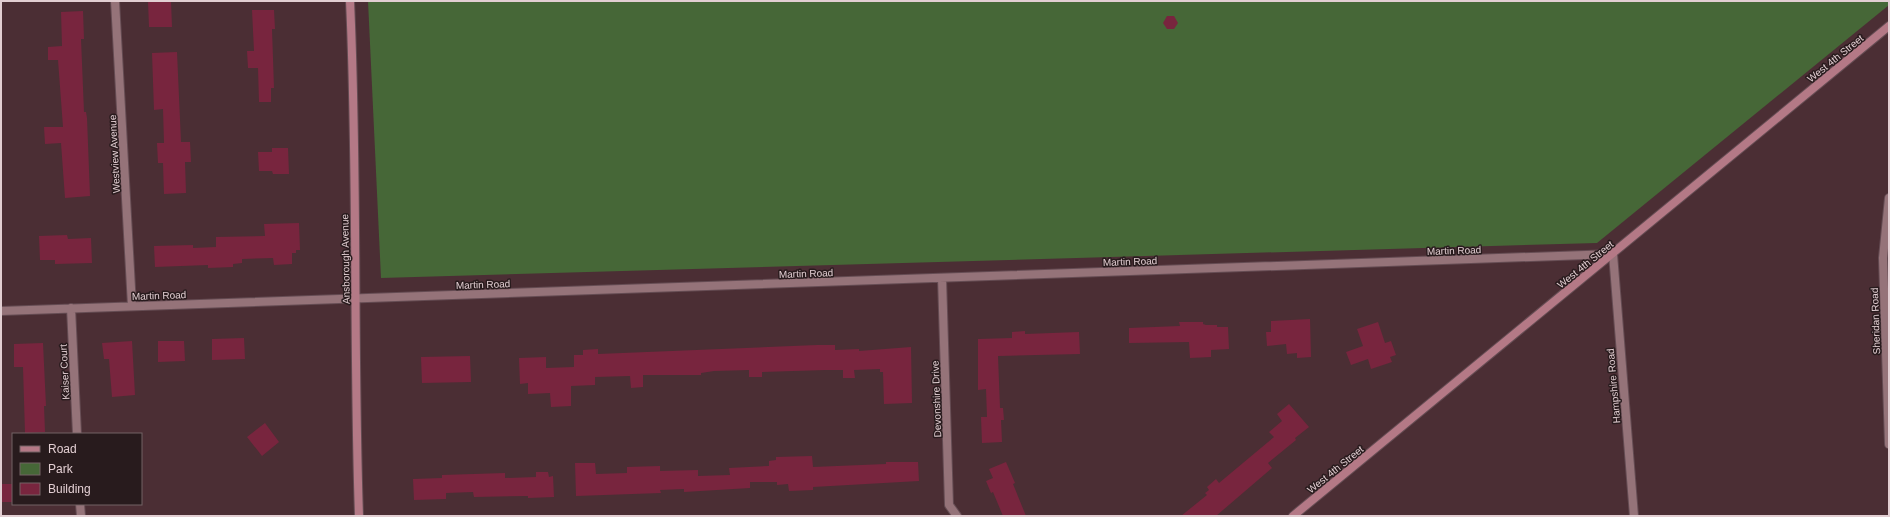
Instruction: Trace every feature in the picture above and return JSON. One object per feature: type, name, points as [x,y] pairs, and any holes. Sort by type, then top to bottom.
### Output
[{"type":"main road","name":"Ansborough Avenue","points":[[350,1],[353,71],[356,421],[359,516]]},
{"type":"main road","name":"West 4th Street","points":[[1293,516],[1889,26]]},
{"type":"street","name":"Westview Avenue","points":[[115,1],[132,306]]},
{"type":"street","name":"Sheridan Road","points":[[1889,198],[1883,258],[1886,284],[1889,444]]},
{"type":"street","name":"Martin Road","points":[[1,311],[1612,254]]},
{"type":"street","name":"Hampshire Road","points":[[1612,254],[1634,516]]},
{"type":"street","name":"Devonshire Drive","points":[[942,278],[949,505],[957,516]]},
{"type":"street","name":"Kaiser Court","points":[[71,308],[77,433]]},
{"type":"street","points":[[80,505],[81,516]]},
{"type":"green space","points":[[368,1],[1889,1],[1889,5],[1597,243],[381,278]]},
{"type":"building","points":[[148,1],[171,1],[172,27],[149,27]]},
{"type":"building","points":[[252,10],[274,10],[275,29],[272,29],[274,88],[271,88],[271,102],[259,102],[258,68],[248,68],[247,51],[254,51]]},
{"type":"building","points":[[83,11],[84,39],[81,39],[84,112],[86,112],[87,118],[90,196],[65,198],[61,143],[45,144],[44,127],[63,127],[58,60],[48,60],[48,47],[62,46],[61,12]]},
{"type":"building","points":[[1167,16],[1174,16],[1178,23],[1174,29],[1167,29],[1163,23]]},
{"type":"building","points":[[177,52],[181,142],[190,142],[191,162],[185,162],[186,193],[164,194],[163,163],[158,163],[157,143],[164,143],[163,109],[154,110],[152,53]]},
{"type":"building","points":[[272,148],[288,148],[289,174],[273,174],[272,171],[259,171],[258,152],[272,152]]},
{"type":"building","points":[[299,223],[300,250],[296,250],[296,253],[292,253],[292,264],[274,265],[273,258],[242,259],[242,263],[233,264],[233,267],[208,268],[208,265],[155,267],[154,246],[193,245],[193,248],[216,247],[216,237],[265,236],[264,224]]},
{"type":"building","points":[[67,235],[68,239],[91,238],[92,263],[55,264],[55,260],[40,260],[39,236]]},
{"type":"building","points":[[1310,319],[1311,357],[1297,358],[1297,353],[1287,354],[1286,344],[1267,346],[1266,332],[1271,332],[1271,321]]},
{"type":"building","points":[[1179,322],[1203,322],[1203,324],[1206,325],[1228,327],[1229,349],[1211,350],[1211,357],[1190,358],[1189,342],[1129,343],[1129,328],[1180,326]]},
{"type":"building","points":[[1378,322],[1385,343],[1391,341],[1396,355],[1390,357],[1392,362],[1371,369],[1368,359],[1351,365],[1346,352],[1363,346],[1357,329]]},
{"type":"building","points":[[1025,331],[1025,334],[1079,332],[1080,354],[998,356],[1000,408],[1003,408],[1004,420],[1001,420],[1002,442],[982,443],[981,417],[987,417],[986,389],[978,390],[978,339],[1012,338],[1012,332]]},
{"type":"building","points":[[244,338],[245,359],[212,360],[212,339]]},
{"type":"building","points":[[132,341],[135,395],[112,397],[109,359],[104,359],[102,343]]},
{"type":"building","points":[[158,341],[184,341],[185,361],[158,362]]},
{"type":"building","points":[[43,343],[46,406],[44,406],[45,432],[25,433],[23,367],[14,367],[14,344]]},
{"type":"building","points":[[835,345],[835,350],[859,349],[859,351],[911,347],[912,403],[884,404],[883,372],[880,372],[880,369],[854,370],[855,378],[843,378],[843,370],[762,372],[762,377],[749,377],[749,370],[714,371],[701,373],[701,375],[643,375],[643,387],[631,388],[630,376],[595,377],[595,385],[571,386],[571,406],[551,407],[550,393],[528,394],[528,383],[520,384],[519,358],[546,357],[546,368],[574,367],[574,355],[583,355],[583,350],[598,349],[598,354]]},
{"type":"building","points":[[470,356],[471,382],[422,383],[421,357]]},
{"type":"building","points":[[1289,404],[1309,427],[1268,463],[1272,468],[1216,516],[1181,516],[1207,495],[1205,493],[1209,490],[1207,487],[1216,479],[1219,483],[1274,437],[1269,432],[1282,421],[1277,414]]},
{"type":"building","points":[[265,423],[279,442],[262,456],[247,437]]},
{"type":"building","points":[[812,456],[813,467],[886,464],[886,462],[918,462],[919,481],[813,487],[813,490],[789,491],[788,484],[777,485],[777,482],[750,482],[750,488],[684,492],[684,489],[660,490],[661,493],[576,496],[575,463],[595,463],[596,474],[627,473],[627,467],[660,466],[660,471],[698,470],[698,476],[730,475],[729,468],[769,466],[769,461],[776,460],[776,457]]},
{"type":"building","points":[[1006,462],[1026,516],[1003,516],[993,492],[991,493],[986,481],[993,478],[989,469]]},
{"type":"building","points":[[536,472],[548,472],[549,477],[553,476],[554,497],[474,497],[473,492],[446,493],[446,499],[414,500],[413,479],[442,478],[442,475],[505,473],[505,478],[536,477]]},
{"type":"building","points":[[1,484],[12,484],[12,502],[1,502]]}]
